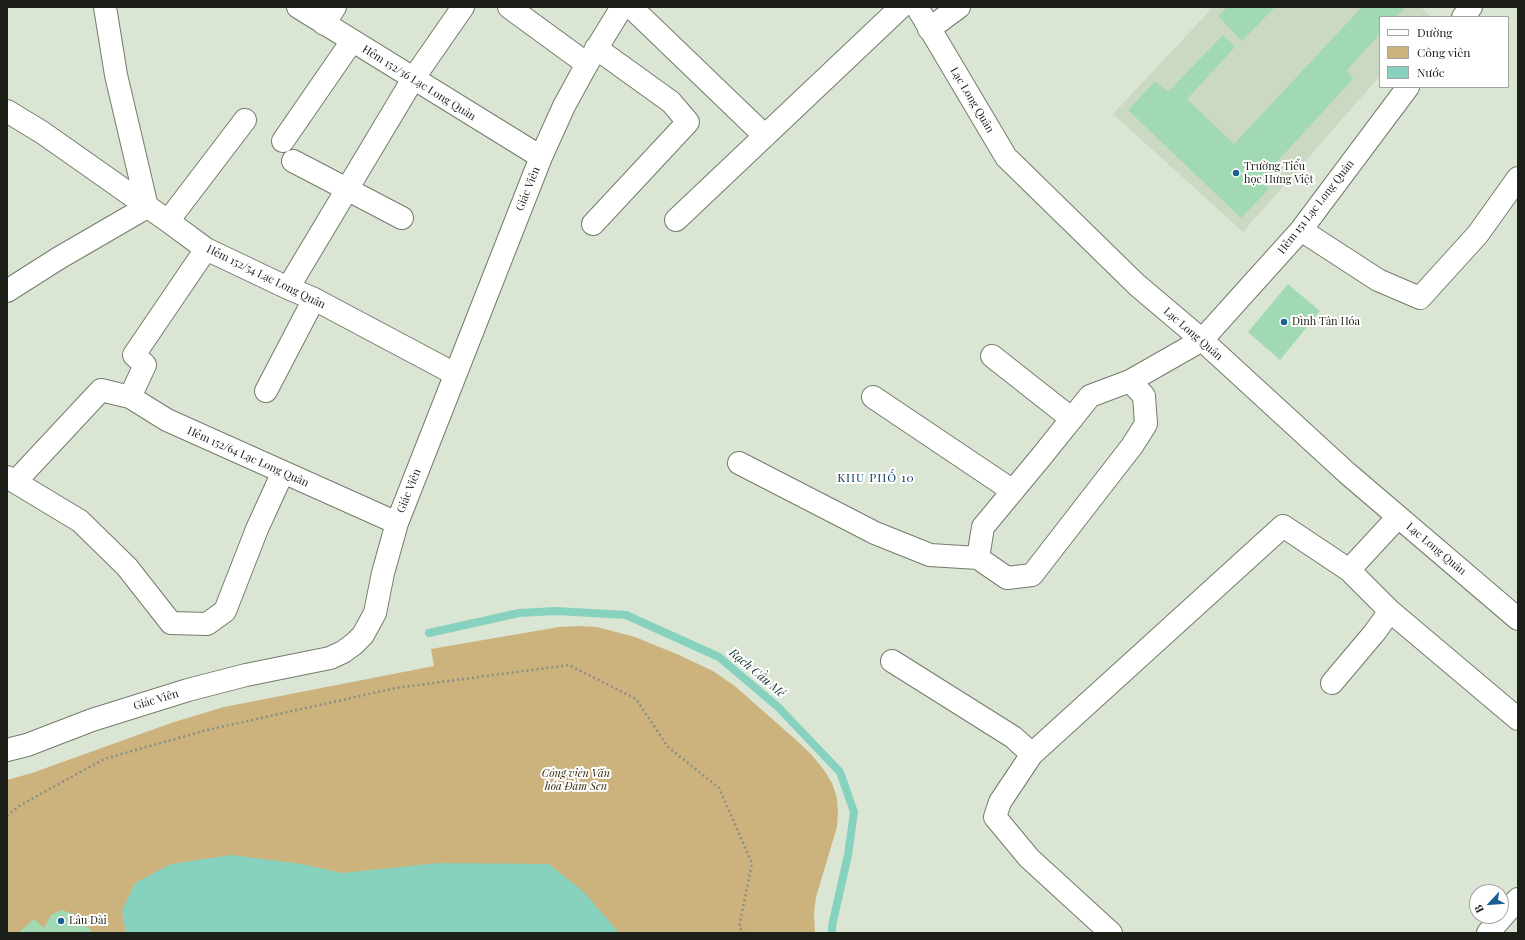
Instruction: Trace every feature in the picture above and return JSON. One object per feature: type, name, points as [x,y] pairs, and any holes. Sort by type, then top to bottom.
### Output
[{"type":"street","points":[[7,291],[59,258],[147,207],[116,75],[105,7]]},
{"type":"street","name":"Hẻm 152/36 Lạc Long Quân","points":[[298,7],[329,16],[352,41],[541,158]]},
{"type":"street","points":[[288,288],[413,79],[463,7]]},
{"type":"street","points":[[509,7],[670,102],[688,122],[593,224]]},
{"type":"street","name":"Giác Viên","points":[[7,750],[27,745],[99,718],[188,690],[246,675],[330,658],[354,644],[363,635],[376,614],[383,574],[396,523],[541,158],[564,106],[591,56],[622,7]]},
{"type":"street","points":[[630,7],[765,136]]},
{"type":"street","points":[[676,220],[901,7]]},
{"type":"street","name":"Lạc Long Quân","points":[[917,7],[1006,158],[1137,285],[1202,340],[1347,473],[1518,619]]},
{"type":"street","points":[[929,29],[959,7]]},
{"type":"street","points":[[1464,16],[1471,7]]},
{"type":"street","points":[[283,141],[352,41]]},
{"type":"street","name":"Hẻm 151 Lạc Long Quân","points":[[978,558],[982,527],[1014,491],[1090,396],[1130,381],[1202,340],[1301,230],[1407,88]]},
{"type":"street","name":"Hẻm 152/54 Lạc Long Quân","points":[[7,111],[42,133],[147,207],[168,220],[206,249],[314,299],[455,374]]},
{"type":"street","points":[[168,220],[245,120]]},
{"type":"street","points":[[293,161],[402,218]]},
{"type":"street","points":[[1301,230],[1378,280],[1420,298],[1478,234],[1518,178]]},
{"type":"street","points":[[130,397],[145,365],[134,355],[206,249]]},
{"type":"street","points":[[266,391],[314,299]]},
{"type":"street","points":[[992,356],[1072,419]]},
{"type":"street","points":[[739,463],[875,533],[930,555],[978,558],[1007,578],[1032,575],[1132,446],[1146,424],[1144,396],[1130,381]]},
{"type":"street","name":"Hẻm 152/64 Lạc Long Quân","points":[[11,479],[101,390],[130,397],[167,420],[396,523]]},
{"type":"street","points":[[873,397],[1014,491]]},
{"type":"street","points":[[11,479],[80,521],[127,567],[171,623],[207,624],[225,611],[257,529],[283,472]]},
{"type":"street","points":[[1349,570],[1398,517]]},
{"type":"street","points":[[1111,933],[1029,858],[995,817],[1000,802],[1032,754],[1283,526],[1349,570],[1390,611],[1518,719]]},
{"type":"street","points":[[1332,684],[1375,632],[1390,611]]},
{"type":"street","points":[[892,662],[1013,737],[1032,754]]},
{"type":"street","points":[[1488,933],[1518,899]]},
{"type":"path","points":[[7,816],[20,806],[104,758],[207,730],[396,688],[569,665],[636,699],[668,747],[719,788],[752,864],[739,927],[744,933]]},
{"type":"shaded area","name":"Trường Tiểu học Hưng Việt","points":[[1213,7],[1421,7],[1430,16],[1379,16],[1379,77],[1243,232],[1113,114]]},
{"type":"green space","name":"Công viên Văn hóa Đầm Sen","points":[[559,627],[597,627],[635,637],[713,671],[736,687],[796,740],[811,754],[824,770],[832,783],[837,798],[838,813],[837,827],[816,897],[814,913],[815,933],[7,933],[7,780],[32,773],[171,723],[224,707],[434,666],[431,649]]},
{"type":"water","points":[[231,855],[302,864],[342,873],[439,863],[549,864],[584,892],[619,933],[126,933],[122,911],[135,883],[171,864]]},
{"type":"building","points":[[1227,7],[1275,7],[1242,41],[1218,16]]},
{"type":"building","points":[[1360,7],[1406,7],[1397,16],[1379,16],[1379,35],[1347,70],[1353,79],[1261,179],[1269,189],[1241,218],[1128,110],[1155,81],[1168,92],[1223,35],[1235,47],[1187,99],[1234,144],[1361,8]]},
{"type":"building","name":"Đình Tân Hóa","points":[[1288,284],[1320,311],[1280,360],[1248,332]]},
{"type":"building","name":"Lâu Đài","points":[[61,910],[71,913],[75,927],[83,924],[90,929],[92,933],[18,933],[34,919],[44,928],[51,915]]},
{"type":"waterway","name":"Rạch Cầu Mé","points":[[429,633],[519,613],[556,611],[626,615],[719,657],[778,707],[840,772],[854,812],[848,855],[832,926],[832,933]]},
{"type":"place","name":"Trường Tiểu học Hưng Việt","points":[[1236,173]]},
{"type":"place","name":"Đình Tân Hóa","points":[[1284,322]]},
{"type":"place","name":"Lâu Đài","points":[[61,921]]},
{"type":"district","name":"KHU PHỐ 10","points":[[876,478]]}]
